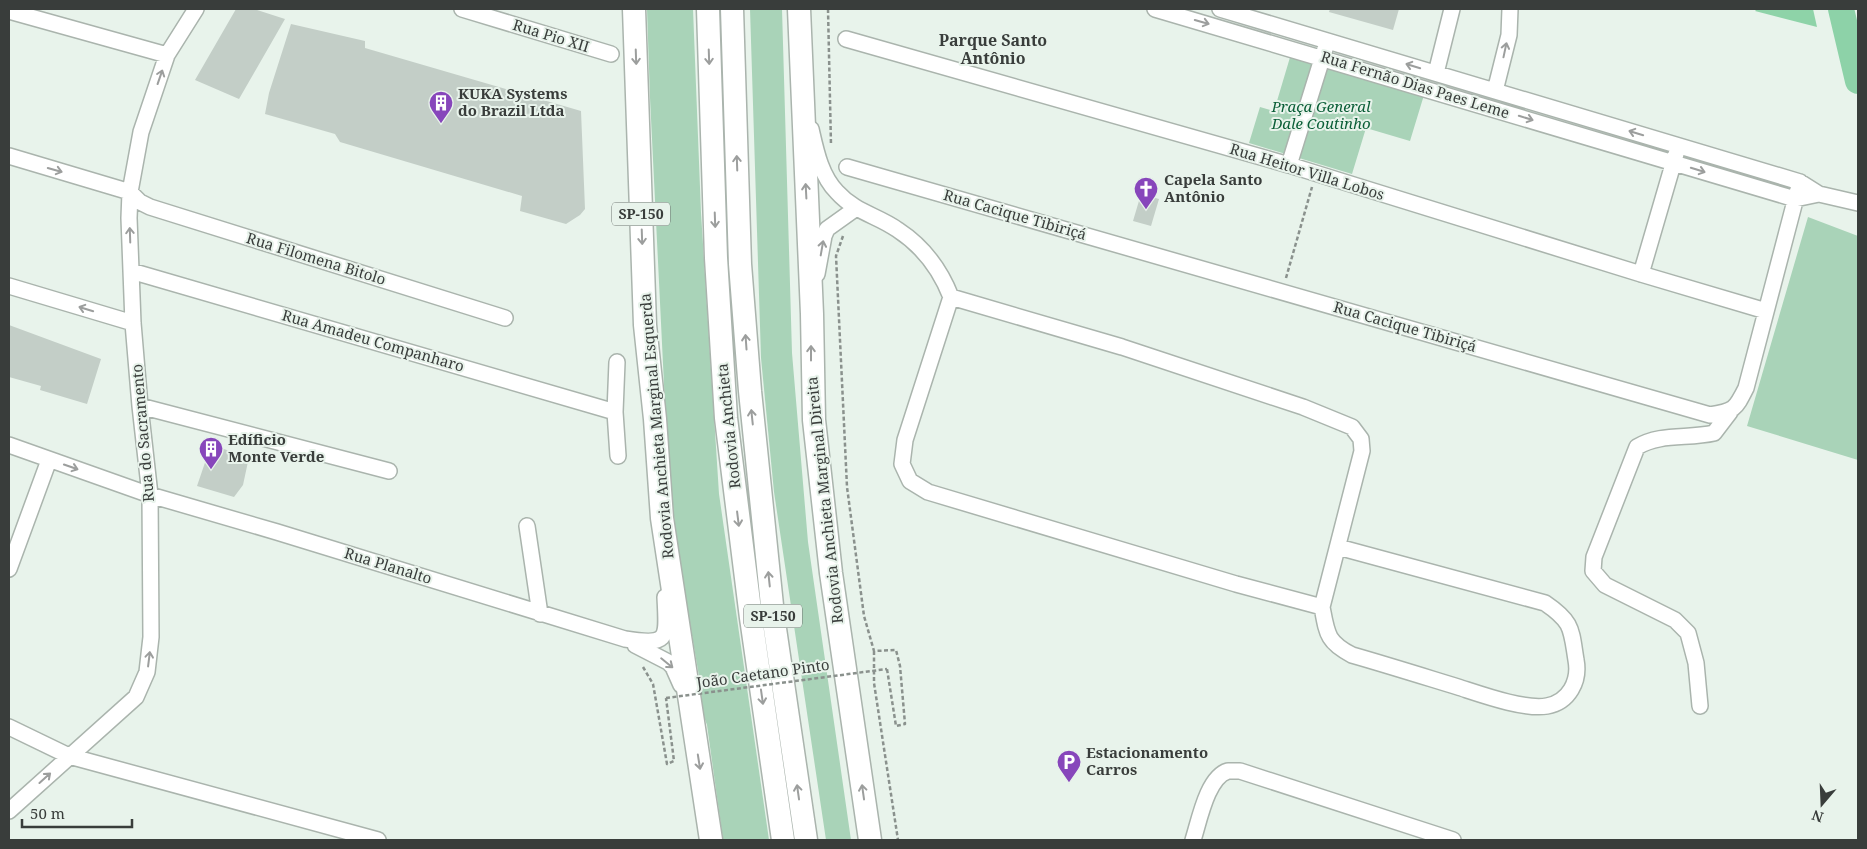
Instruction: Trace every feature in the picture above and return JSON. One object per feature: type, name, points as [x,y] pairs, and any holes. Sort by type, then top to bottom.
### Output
[{"type":"highway","name":"Rodovia Anchieta Marginal Esquerda","points":[[634,9],[645,326],[655,419],[662,518],[711,840]]},
{"type":"highway","name":"Rodovia Anchieta","points":[[708,9],[716,258],[726,418],[751,618],[783,840]]},
{"type":"highway","name":"Rodovia Anchieta","points":[[732,9],[740,264],[750,391],[772,615],[806,840]]},
{"type":"highway","name":"Rodovia Anchieta Marginal Direita","points":[[799,9],[812,314],[814,420],[831,573],[870,840]]},
{"type":"street","name":"Rua do Sacramento","points":[[9,811],[136,697],[147,672],[152,637],[150,495],[133,323],[129,218],[130,192],[141,132],[167,55],[196,9]]},
{"type":"street","name":"Rua Pio XII","points":[[462,9],[611,54]]},
{"type":"street","points":[[799,32],[803,9]]},
{"type":"street","name":"Rua Fernão Dias Paes Leme","points":[[1155,9],[1795,199],[1820,194]]},
{"type":"street","name":"Rua Fernão Dias Paes Leme","points":[[1220,9],[1800,182],[1820,194],[1852,201]]},
{"type":"street","points":[[1436,73],[1452,9]]},
{"type":"street","points":[[1495,91],[1509,35],[1510,9]]},
{"type":"street","points":[[9,12],[167,55]]},
{"type":"street","name":"Rua Heitor Villa Lobos","points":[[846,39],[1289,165],[1766,311]]},
{"type":"street","points":[[1289,165],[1328,41]]},
{"type":"street","points":[[1472,102],[1477,86]]},
{"type":"street","points":[[801,87],[818,159],[835,191],[855,209],[898,229],[920,247],[934,262],[944,279],[951,297],[905,440],[902,464],[910,481],[928,492],[946,498],[1236,584],[1322,607]]},
{"type":"street","points":[[1641,274],[1679,146]]},
{"type":"street","points":[[9,156],[130,192]]},
{"type":"street","name":"Rua Cacique Tibiriçá","points":[[847,167],[1710,415],[1730,412]]},
{"type":"street","points":[[1700,706],[1696,663],[1688,633],[1676,620],[1605,585],[1594,571],[1594,557],[1637,447],[1646,442],[1662,438],[1700,437],[1714,434],[1739,403],[1746,388],[1800,182]]},
{"type":"street","name":"Rua Filomena Bitolo","points":[[130,192],[140,202],[150,208],[505,318]]},
{"type":"street","points":[[812,314],[824,236],[827,229],[855,209]]},
{"type":"street","name":"Rua Amadeu Companharo","points":[[131,271],[615,412]]},
{"type":"street","points":[[9,286],[133,323]]},
{"type":"street","points":[[951,297],[1122,347],[1303,407],[1352,427],[1361,439],[1362,451],[1322,607],[1326,633],[1337,647],[1361,658],[1504,701],[1546,706],[1564,700],[1574,686],[1577,665],[1571,631],[1562,615],[1545,604],[1338,547]]},
{"type":"street","points":[[617,362],[615,412],[618,456]]},
{"type":"street","points":[[140,406],[389,471]]},
{"type":"street","name":"Rua Planalto","points":[[9,445],[150,495],[277,532],[625,640],[668,662],[673,667],[694,723]]},
{"type":"street","points":[[9,569],[49,460]]},
{"type":"street","name":"Rua Planalto","points":[[625,640],[650,643],[658,641],[663,637],[666,628],[662,518]]},
{"type":"street","points":[[528,526],[540,614]]},
{"type":"street","points":[[9,727],[69,756],[378,840]]},
{"type":"street","points":[[1193,840],[1205,799],[1217,778],[1228,771],[1240,772],[1453,840]]},
{"type":"path","points":[[828,9],[831,146]]},
{"type":"path","points":[[1282,292],[1316,174]]},
{"type":"path","points":[[855,209],[836,256],[847,487],[864,616],[874,651],[874,683],[898,840]]},
{"type":"path","name":"João Caetano Pinto","points":[[653,684],[666,764],[674,761],[666,698],[887,669],[896,726],[905,724],[900,666],[896,650],[874,651]]},
{"type":"green space","points":[[647,9],[693,9],[701,213],[719,494],[769,840],[723,840],[707,725],[703,714],[699,676],[680,566],[668,466]]},
{"type":"green space","points":[[750,9],[782,9],[792,353],[808,542],[851,840],[826,840],[774,492],[761,358]]},
{"type":"green space","points":[[1757,9],[1813,9],[1817,27],[1755,11]]},
{"type":"green space","name":"Praça General Dale Coutinho","points":[[1291,54],[1424,95],[1410,141],[1366,128],[1352,174],[1249,143],[1260,107],[1274,111]]},
{"type":"green space","points":[[1808,217],[1858,236],[1858,460],[1747,426]]},
{"type":"building","points":[[236,9],[254,9],[285,19],[239,99],[195,80]]},
{"type":"building","points":[[1330,9],[1399,9],[1393,30],[1329,12]]},
{"type":"building","name":"KUKA Systems do Brazil Ltda","points":[[291,24],[365,41],[365,48],[581,111],[585,209],[580,215],[566,224],[520,211],[522,196],[340,142],[335,134],[265,114],[269,93]]},
{"type":"building","name":"Capela Santo Antônio","points":[[1141,194],[1159,199],[1151,226],[1133,221]]},
{"type":"building","points":[[9,325],[101,359],[87,404],[40,390],[41,386],[9,377]]},
{"type":"building","name":"Edíficio Monte Verde","points":[[211,445],[249,457],[243,485],[234,497],[197,486]]},
{"type":"waterway","points":[[1841,9],[1858,81]]},
{"type":"place","name":"KUKA Systems do Brazil Ltda","points":[[441,124]]},
{"type":"place","name":"Capela Santo Antônio","points":[[1146,210]]},
{"type":"place","name":"Edíficio Monte Verde","points":[[211,470]]},
{"type":"place","name":"Estacionamento Carros","points":[[1069,783]]},
{"type":"district","name":"Parque Santo Antônio","points":[[993,49]]}]
